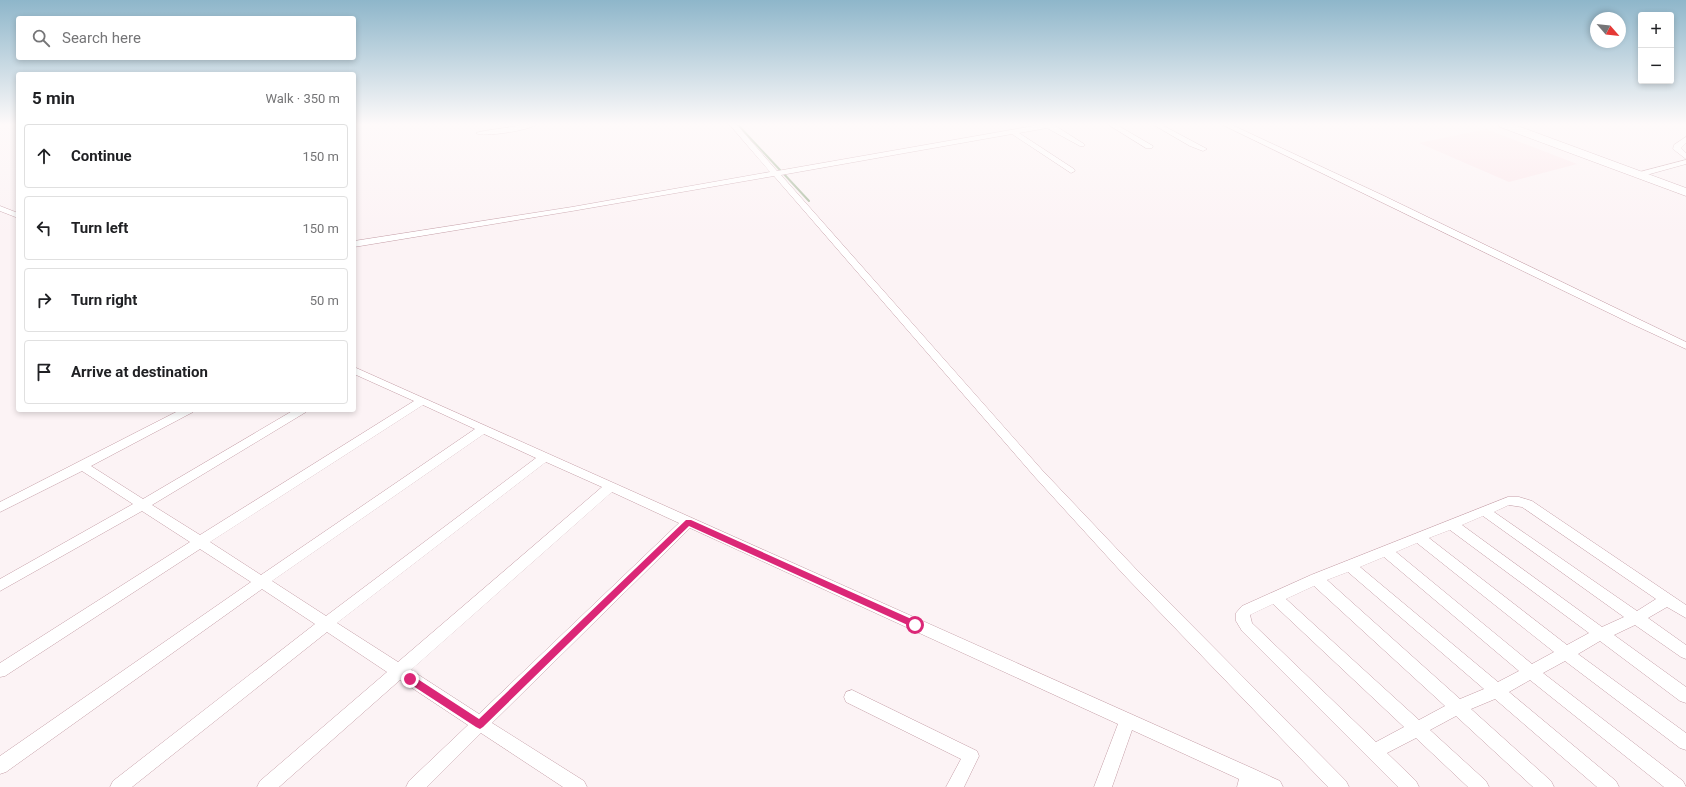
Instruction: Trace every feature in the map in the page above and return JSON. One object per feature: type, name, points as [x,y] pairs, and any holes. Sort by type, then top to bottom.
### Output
[{"type":"highway","points":[[1603,162],[1686,192]]},
{"type":"street","points":[[766,162],[1038,473],[1135,578],[1340,787]]},
{"type":"street","points":[[356,244],[572,209],[836,162]]},
{"type":"street","points":[[1059,162],[1071,170]]},
{"type":"street","points":[[1304,162],[1686,346]]},
{"type":"street","points":[[1639,175],[1686,162]]},
{"type":"street","points":[[0,208],[16,215]]},
{"type":"street","points":[[357,374],[422,401],[1127,721],[1247,781],[1274,787]]},
{"type":"street","points":[[0,671],[422,401]]},
{"type":"street","points":[[0,508],[185,412]]},
{"type":"street","points":[[0,586],[142,505],[299,412]]},
{"type":"street","points":[[0,766],[261,582],[483,429]]},
{"type":"street","points":[[119,787],[326,624],[545,457]]},
{"type":"street","points":[[83,466],[398,672],[578,787]]},
{"type":"street","points":[[266,787],[610,487]]},
{"type":"street","points":[[1410,787],[1373,752],[1243,621],[1243,613],[1316,579],[1508,501],[1514,500],[1522,502],[1686,612]]},
{"type":"street","points":[[1484,511],[1686,653]]},
{"type":"street","points":[[415,787],[688,522]]},
{"type":"street","points":[[1451,524],[1686,696]]},
{"type":"street","points":[[1419,538],[1566,653],[1686,744]]},
{"type":"street","points":[[1386,551],[1531,672],[1677,787]]},
{"type":"street","points":[[1350,566],[1610,787]]},
{"type":"street","points":[[1316,579],[1545,787]]},
{"type":"street","points":[[1276,598],[1480,787]]},
{"type":"street","points":[[1373,752],[1457,708],[1531,672],[1601,634],[1636,618],[1668,600]]},
{"type":"street","points":[[852,697],[971,756],[955,787]]},
{"type":"street","points":[[1103,787],[1127,721]]},
{"type":"shaded area","points":[[1462,162],[1571,162],[1577,164],[1509,182]]},
{"type":"waterway","points":[[772,162],[780,170]]},
{"type":"waterway","points":[[783,173],[809,201]]},
{"type":"route","points":[[410,679],[480,724],[688,522],[915,625]]}]
